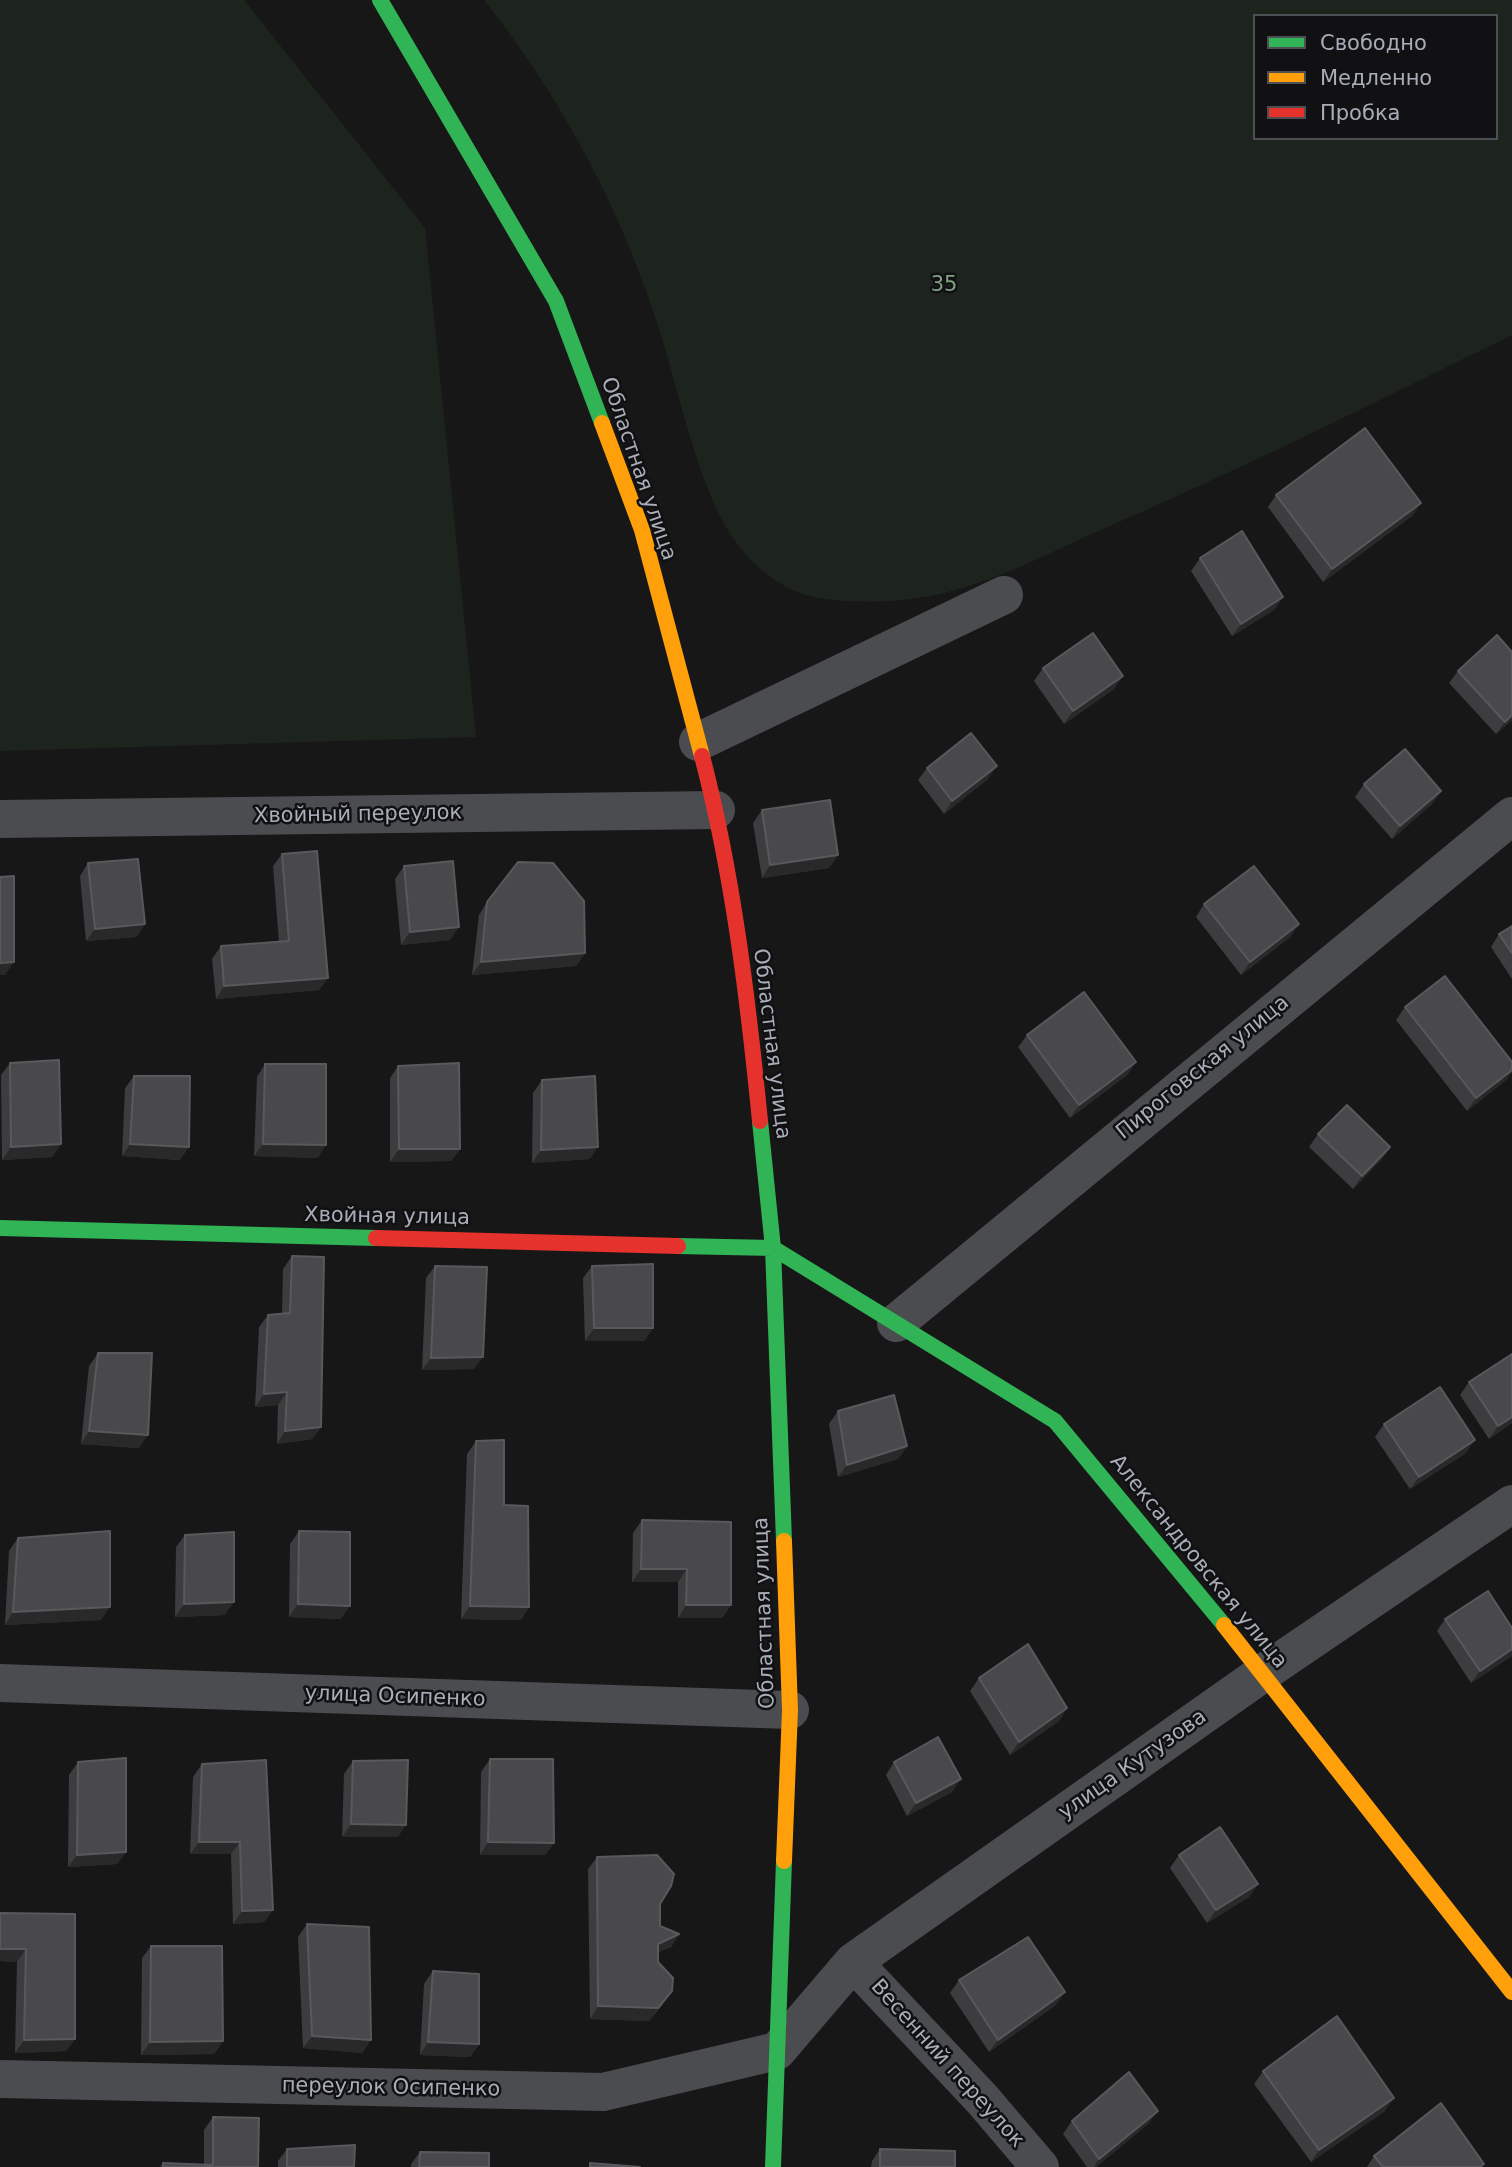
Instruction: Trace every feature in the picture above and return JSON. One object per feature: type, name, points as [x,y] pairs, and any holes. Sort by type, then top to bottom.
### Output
[{"type":"main road","name":"Областная улица","points":[[380,0],[556,301],[642,530],[716,810],[753,1050],[774,1248],[790,1710],[773,2167]]},
{"type":"main road","name":"Хвойная улица","points":[[0,1228],[774,1248]]},
{"type":"main road","name":"Александровская улица","points":[[774,1248],[1055,1421],[1263,1673],[1512,1992]]},
{"type":"street","points":[[698,743],[1004,595]]},
{"type":"street","name":"Хвойный переулок","points":[[0,819],[716,810]]},
{"type":"street","name":"Пироговская улица","points":[[896,1323],[1512,816]]},
{"type":"street","name":"улица Кутузова","points":[[777,2051],[853,1962],[1263,1673],[1512,1504]]},
{"type":"street","name":"улица Осипенко","points":[[0,1683],[790,1710]]},
{"type":"street","name":"Весенний переулок","points":[[853,1962],[982,2099],[1040,2167]]},
{"type":"street","name":"переулок Осипенко","points":[[0,2079],[603,2092],[777,2051]]},
{"type":"green space","points":[[0,0],[244,0],[425,228],[476,737],[0,751]]},
{"type":"green space","name":"35","points":[[484,0],[1512,0],[1512,335],[1257,459],[989,579],[942,594],[905,600],[855,601],[807,595],[782,584],[758,567],[730,533],[716,508],[696,457],[666,351],[634,259],[579,142],[534,69]]},
{"type":"building","points":[[1365,428],[1421,503],[1332,569],[1276,495]]},
{"type":"building","points":[[1242,531],[1283,597],[1241,624],[1200,558]]},
{"type":"building","points":[[1093,633],[1123,676],[1073,711],[1043,668]]},
{"type":"building","points":[[1497,635],[1512,652],[1512,715],[1505,722],[1458,671]]},
{"type":"building","points":[[971,733],[997,766],[952,801],[927,768]]},
{"type":"building","points":[[1405,749],[1441,791],[1400,826],[1364,784]]},
{"type":"building","points":[[830,800],[838,855],[770,865],[762,810]]},
{"type":"building","points":[[317,851],[328,978],[224,986],[221,946],[289,941],[282,854]]},
{"type":"building","points":[[138,859],[145,924],[95,929],[88,863]]},
{"type":"building","points":[[453,861],[459,927],[410,932],[404,866]]},
{"type":"building","points":[[518,862],[553,863],[584,901],[585,953],[481,962],[487,902]]},
{"type":"building","points":[[1254,866],[1299,924],[1250,962],[1204,904]]},
{"type":"building","points":[[14,876],[14,962],[0,963],[0,877]]},
{"type":"building","points":[[1512,926],[1512,953],[1499,934]]},
{"type":"building","points":[[1445,976],[1512,1062],[1512,1070],[1476,1098],[1405,1007]]},
{"type":"building","points":[[1084,992],[1136,1062],[1079,1105],[1027,1035]]},
{"type":"building","points":[[59,1060],[61,1144],[11,1147],[10,1063]]},
{"type":"building","points":[[459,1063],[460,1149],[399,1149],[398,1066]]},
{"type":"building","points":[[265,1064],[326,1064],[326,1145],[263,1144]]},
{"type":"building","points":[[134,1076],[190,1076],[189,1147],[130,1144]]},
{"type":"building","points":[[595,1076],[598,1147],[541,1150],[542,1080]]},
{"type":"building","points":[[1347,1105],[1390,1147],[1362,1176],[1318,1134]]},
{"type":"building","points":[[292,1256],[324,1257],[321,1427],[285,1431],[287,1392],[264,1394],[268,1315],[290,1313]]},
{"type":"building","points":[[653,1264],[653,1328],[594,1328],[592,1266]]},
{"type":"building","points":[[435,1266],[487,1267],[483,1357],[431,1358]]},
{"type":"building","points":[[98,1353],[152,1353],[148,1435],[89,1431]]},
{"type":"building","points":[[1512,1354],[1512,1417],[1498,1426],[1469,1382]]},
{"type":"building","points":[[1440,1387],[1475,1440],[1419,1477],[1384,1424]]},
{"type":"building","points":[[894,1395],[907,1446],[847,1465],[838,1411]]},
{"type":"building","points":[[504,1440],[504,1505],[528,1506],[529,1607],[470,1606],[476,1441]]},
{"type":"building","points":[[642,1520],[731,1522],[731,1605],[686,1605],[687,1569],[641,1569]]},
{"type":"building","points":[[110,1531],[110,1607],[13,1612],[18,1538]]},
{"type":"building","points":[[299,1531],[350,1532],[350,1606],[298,1604]]},
{"type":"building","points":[[234,1532],[234,1602],[184,1604],[185,1535]]},
{"type":"building","points":[[1488,1591],[1512,1628],[1512,1649],[1480,1671],[1445,1619]]},
{"type":"building","points":[[1028,1644],[1067,1708],[1019,1742],[979,1678]]},
{"type":"building","points":[[938,1737],[961,1779],[916,1803],[894,1762]]},
{"type":"building","points":[[126,1758],[126,1852],[77,1855],[78,1762]]},
{"type":"building","points":[[490,1759],[553,1759],[554,1843],[488,1842]]},
{"type":"building","points":[[266,1760],[273,1910],[242,1911],[240,1842],[199,1842],[202,1764]]},
{"type":"building","points":[[408,1760],[406,1825],[351,1824],[353,1761]]},
{"type":"building","points":[[1220,1827],[1258,1884],[1216,1910],[1179,1855]]},
{"type":"building","points":[[657,1855],[674,1874],[671,1886],[660,1904],[660,1926],[679,1934],[658,1944],[658,1962],[673,1978],[672,1991],[658,2008],[598,2006],[597,1857]]},
{"type":"building","points":[[0,1913],[75,1914],[75,2039],[24,2040],[26,1949],[0,1949]]},
{"type":"building","points":[[307,1924],[369,1927],[371,2040],[312,2036]]},
{"type":"building","points":[[1028,1937],[1065,1992],[998,2040],[959,1980]]},
{"type":"building","points":[[151,1946],[222,1946],[223,2041],[150,2042]]},
{"type":"building","points":[[433,1971],[479,1974],[479,2044],[428,2042]]},
{"type":"building","points":[[1337,2016],[1394,2098],[1319,2150],[1263,2071]]},
{"type":"building","points":[[1129,2072],[1158,2111],[1099,2159],[1072,2121]]},
{"type":"building","points":[[1441,2103],[1484,2164],[1480,2167],[1383,2167],[1374,2156]]},
{"type":"building","points":[[213,2117],[259,2118],[258,2167],[163,2167],[163,2163],[213,2165]]},
{"type":"building","points":[[355,2145],[354,2167],[287,2167],[287,2149]]},
{"type":"building","points":[[880,2149],[955,2151],[955,2167],[880,2167]]},
{"type":"building","points":[[420,2152],[489,2153],[489,2167],[419,2167]]},
{"type":"building","points":[[590,2163],[640,2167],[590,2167]]},
{"type":"traffic: fast","points":[[380,0],[556,301],[602,423]]},
{"type":"traffic: fast","points":[[760,1121],[773,1248],[784,1541]]},
{"type":"traffic: fast","points":[[0,1228],[376,1238]]},
{"type":"traffic: fast","points":[[678,1246],[773,1248],[1055,1421],[1224,1625]]},
{"type":"traffic: fast","points":[[773,2167],[784,1861]]},
{"type":"traffic: slow","points":[[602,423],[642,530],[702,756]]},
{"type":"traffic: slow","points":[[784,1541],[790,1710],[784,1861]]},
{"type":"traffic: slow","points":[[1224,1625],[1512,1992]]},
{"type":"traffic: jam","points":[[702,756],[731,891],[760,1121]]},
{"type":"traffic: jam","points":[[376,1238],[678,1246]]}]
